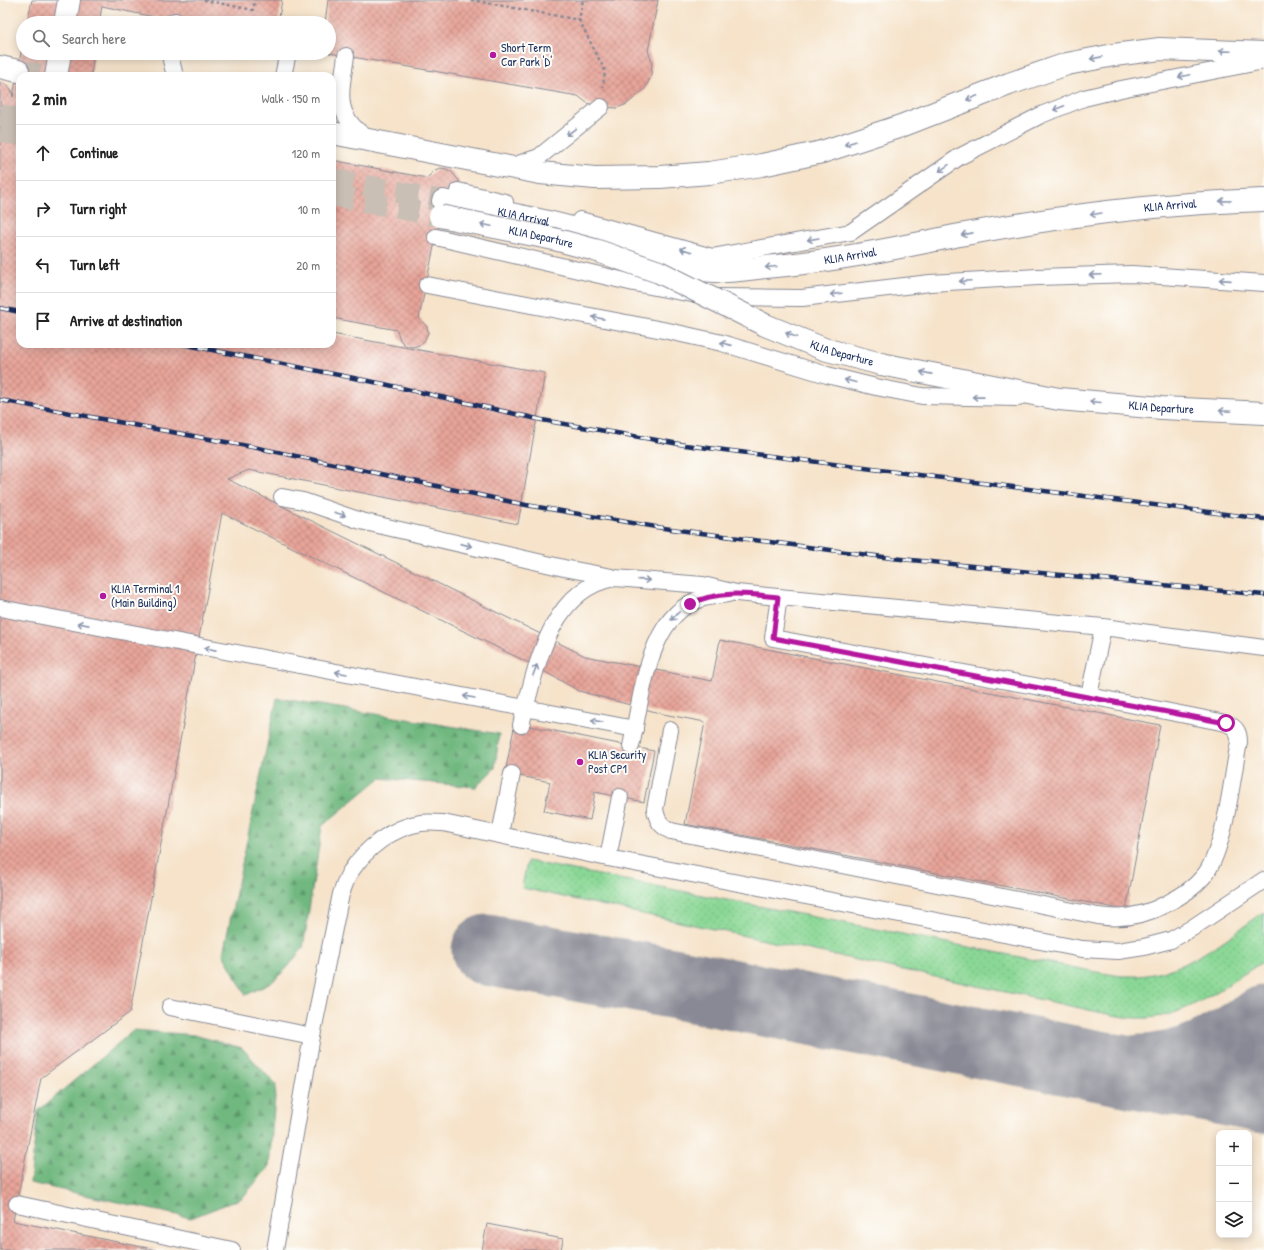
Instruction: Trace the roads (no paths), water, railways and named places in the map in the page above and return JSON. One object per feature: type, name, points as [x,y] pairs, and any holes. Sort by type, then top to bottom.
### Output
[{"type":"main road","points":[[67,16],[70,0]]},
{"type":"main road","points":[[336,135],[502,167],[595,178],[660,177],[709,173],[762,165],[822,152],[894,128],[1009,84],[1067,64],[1114,55],[1160,49],[1264,53]]},
{"type":"main road","points":[[57,72],[59,60]]},
{"type":"main road","name":"KLIA Arrival","points":[[447,203],[541,220],[581,231],[662,262],[692,269],[716,272],[810,264],[990,230],[1118,210],[1204,202],[1264,200]]},
{"type":"main road","name":"KLIA Departure","points":[[447,203],[659,272],[765,324],[824,349],[881,364],[1059,399],[1162,408],[1264,413]]},
{"type":"lane","points":[[346,56],[341,92],[341,107],[348,121],[358,132],[373,142]]},
{"type":"lane","points":[[171,60],[174,72]]},
{"type":"lane","points":[[284,72],[286,60]]},
{"type":"lane","points":[[447,203],[592,223],[712,257],[851,232],[959,157],[1041,115],[1084,98],[1121,89],[1264,61]]},
{"type":"lane","points":[[502,167],[519,165],[539,157],[601,108]]},
{"type":"lane","points":[[436,237],[634,283],[721,298],[802,298],[930,283],[1132,274],[1264,283]]},
{"type":"lane","points":[[426,285],[722,342],[834,377],[876,388],[922,396],[1059,399]]},
{"type":"lane","points":[[282,497],[303,501],[360,521],[564,568],[615,578],[703,584],[736,593],[1103,627],[1264,648]]},
{"type":"lane","points":[[521,725],[534,671],[560,614],[579,592],[603,580],[615,578]]},
{"type":"lane","points":[[631,746],[650,657],[656,641],[664,628],[677,613],[703,598],[736,593]]},
{"type":"lane","points":[[670,730],[655,809],[657,819],[662,827],[671,831],[1098,916],[1120,918],[1141,915],[1162,906],[1189,890],[1204,877],[1215,858],[1239,742],[1239,736],[1233,726],[1226,723],[1089,696],[773,638],[778,597]]},
{"type":"lane","points":[[0,608],[526,707],[635,729]]},
{"type":"lane","points":[[1089,696],[1103,627]]},
{"type":"lane","points":[[500,834],[512,774]]},
{"type":"lane","points":[[608,858],[620,797]]},
{"type":"lane","points":[[275,1250],[312,1036],[341,894],[350,872],[365,853],[384,837],[405,827],[422,823],[443,823],[608,858],[1082,949],[1118,951],[1144,947],[1171,940],[1192,928],[1264,880]]},
{"type":"lane","points":[[170,1007],[312,1036]]},
{"type":"lane","points":[[16,1204],[232,1250]]},
{"type":"tunnel","points":[[18,71],[24,72]]},
{"type":"tunnel","points":[[0,115],[16,118]]},
{"type":"tunnel","points":[[0,131],[16,134]]},
{"type":"tunnel","points":[[336,180],[443,201]]},
{"type":"tunnel","points":[[336,196],[440,216]]},
{"type":"railway","points":[[0,308],[16,311]]},
{"type":"railway","points":[[202,348],[384,384],[542,420],[685,445],[1264,519]]},
{"type":"railway","points":[[0,400],[263,449],[526,505],[656,527],[891,558],[1264,595]]},
{"type":"place","name":"Short Term Car Park 'D'","points":[[493,55]]},
{"type":"place","name":"KLIA Terminal 1 (Main Building)","points":[[103,596]]},
{"type":"place","name":"KLIA Security Post CP1","points":[[580,762]]}]
